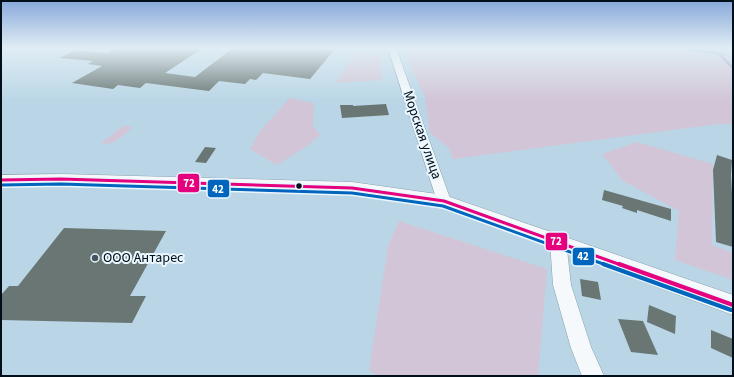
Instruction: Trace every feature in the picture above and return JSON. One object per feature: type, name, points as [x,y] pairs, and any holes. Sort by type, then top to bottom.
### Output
[{"type":"main road","points":[[1,180],[61,179],[338,188],[391,193],[444,201],[733,305]]},
{"type":"street","name":"Морская улица","points":[[398,66],[444,201]]},
{"type":"street","points":[[558,241],[562,285],[581,348],[593,376]]},
{"type":"shaded area","points":[[347,66],[381,66],[381,80],[336,83]]},
{"type":"shaded area","points":[[410,66],[733,66],[733,124],[718,124],[453,159],[449,148],[430,133],[425,97]]},
{"type":"shaded area","points":[[290,98],[314,103],[313,126],[320,135],[307,146],[277,165],[250,149],[260,131]]},
{"type":"shaded area","points":[[122,127],[132,127],[118,140],[105,144],[101,143]]},
{"type":"shaded area","points":[[637,142],[713,164],[712,245],[733,253],[733,280],[675,260],[679,211],[623,181],[602,154]]},
{"type":"shaded area","points":[[399,221],[547,269],[538,376],[378,376],[369,370],[388,246]]},
{"type":"building","points":[[99,66],[176,66],[165,73],[195,77],[210,66],[321,66],[310,79],[263,73],[256,80],[250,79],[245,84],[219,81],[209,91],[146,83],[140,88],[118,85],[113,89],[72,83],[102,66]]},
{"type":"building","points":[[386,104],[389,115],[342,118],[340,105],[353,106]]},
{"type":"building","points":[[205,147],[216,148],[206,163],[195,162]]},
{"type":"building","points":[[717,155],[732,160],[733,247],[716,242],[713,170]]},
{"type":"building","points":[[604,190],[671,209],[671,221],[637,210],[637,213],[622,208],[623,206],[602,200]]},
{"type":"building","name":"ООО Антарес","points":[[64,228],[166,231],[130,296],[146,296],[132,323],[1,320],[1,295],[9,286],[18,286]]},
{"type":"building","points":[[580,279],[598,282],[601,300],[582,296]]},
{"type":"building","points":[[649,305],[676,316],[675,334],[647,322]]},
{"type":"building","points":[[618,319],[643,321],[658,355],[631,352]]},
{"type":"building","points":[[711,330],[733,339],[733,358],[711,348]]},
{"type":"waterway","points":[[731,66],[733,68],[733,77]]},
{"type":"transit line","name":"72","points":[[1,180],[61,179],[352,188],[444,201],[733,305]]},
{"type":"transit line","name":"42","points":[[1,185],[61,184],[352,193],[443,206],[731,310]]},
{"type":"place","name":"ООО Антарес","points":[[95,258]]}]
